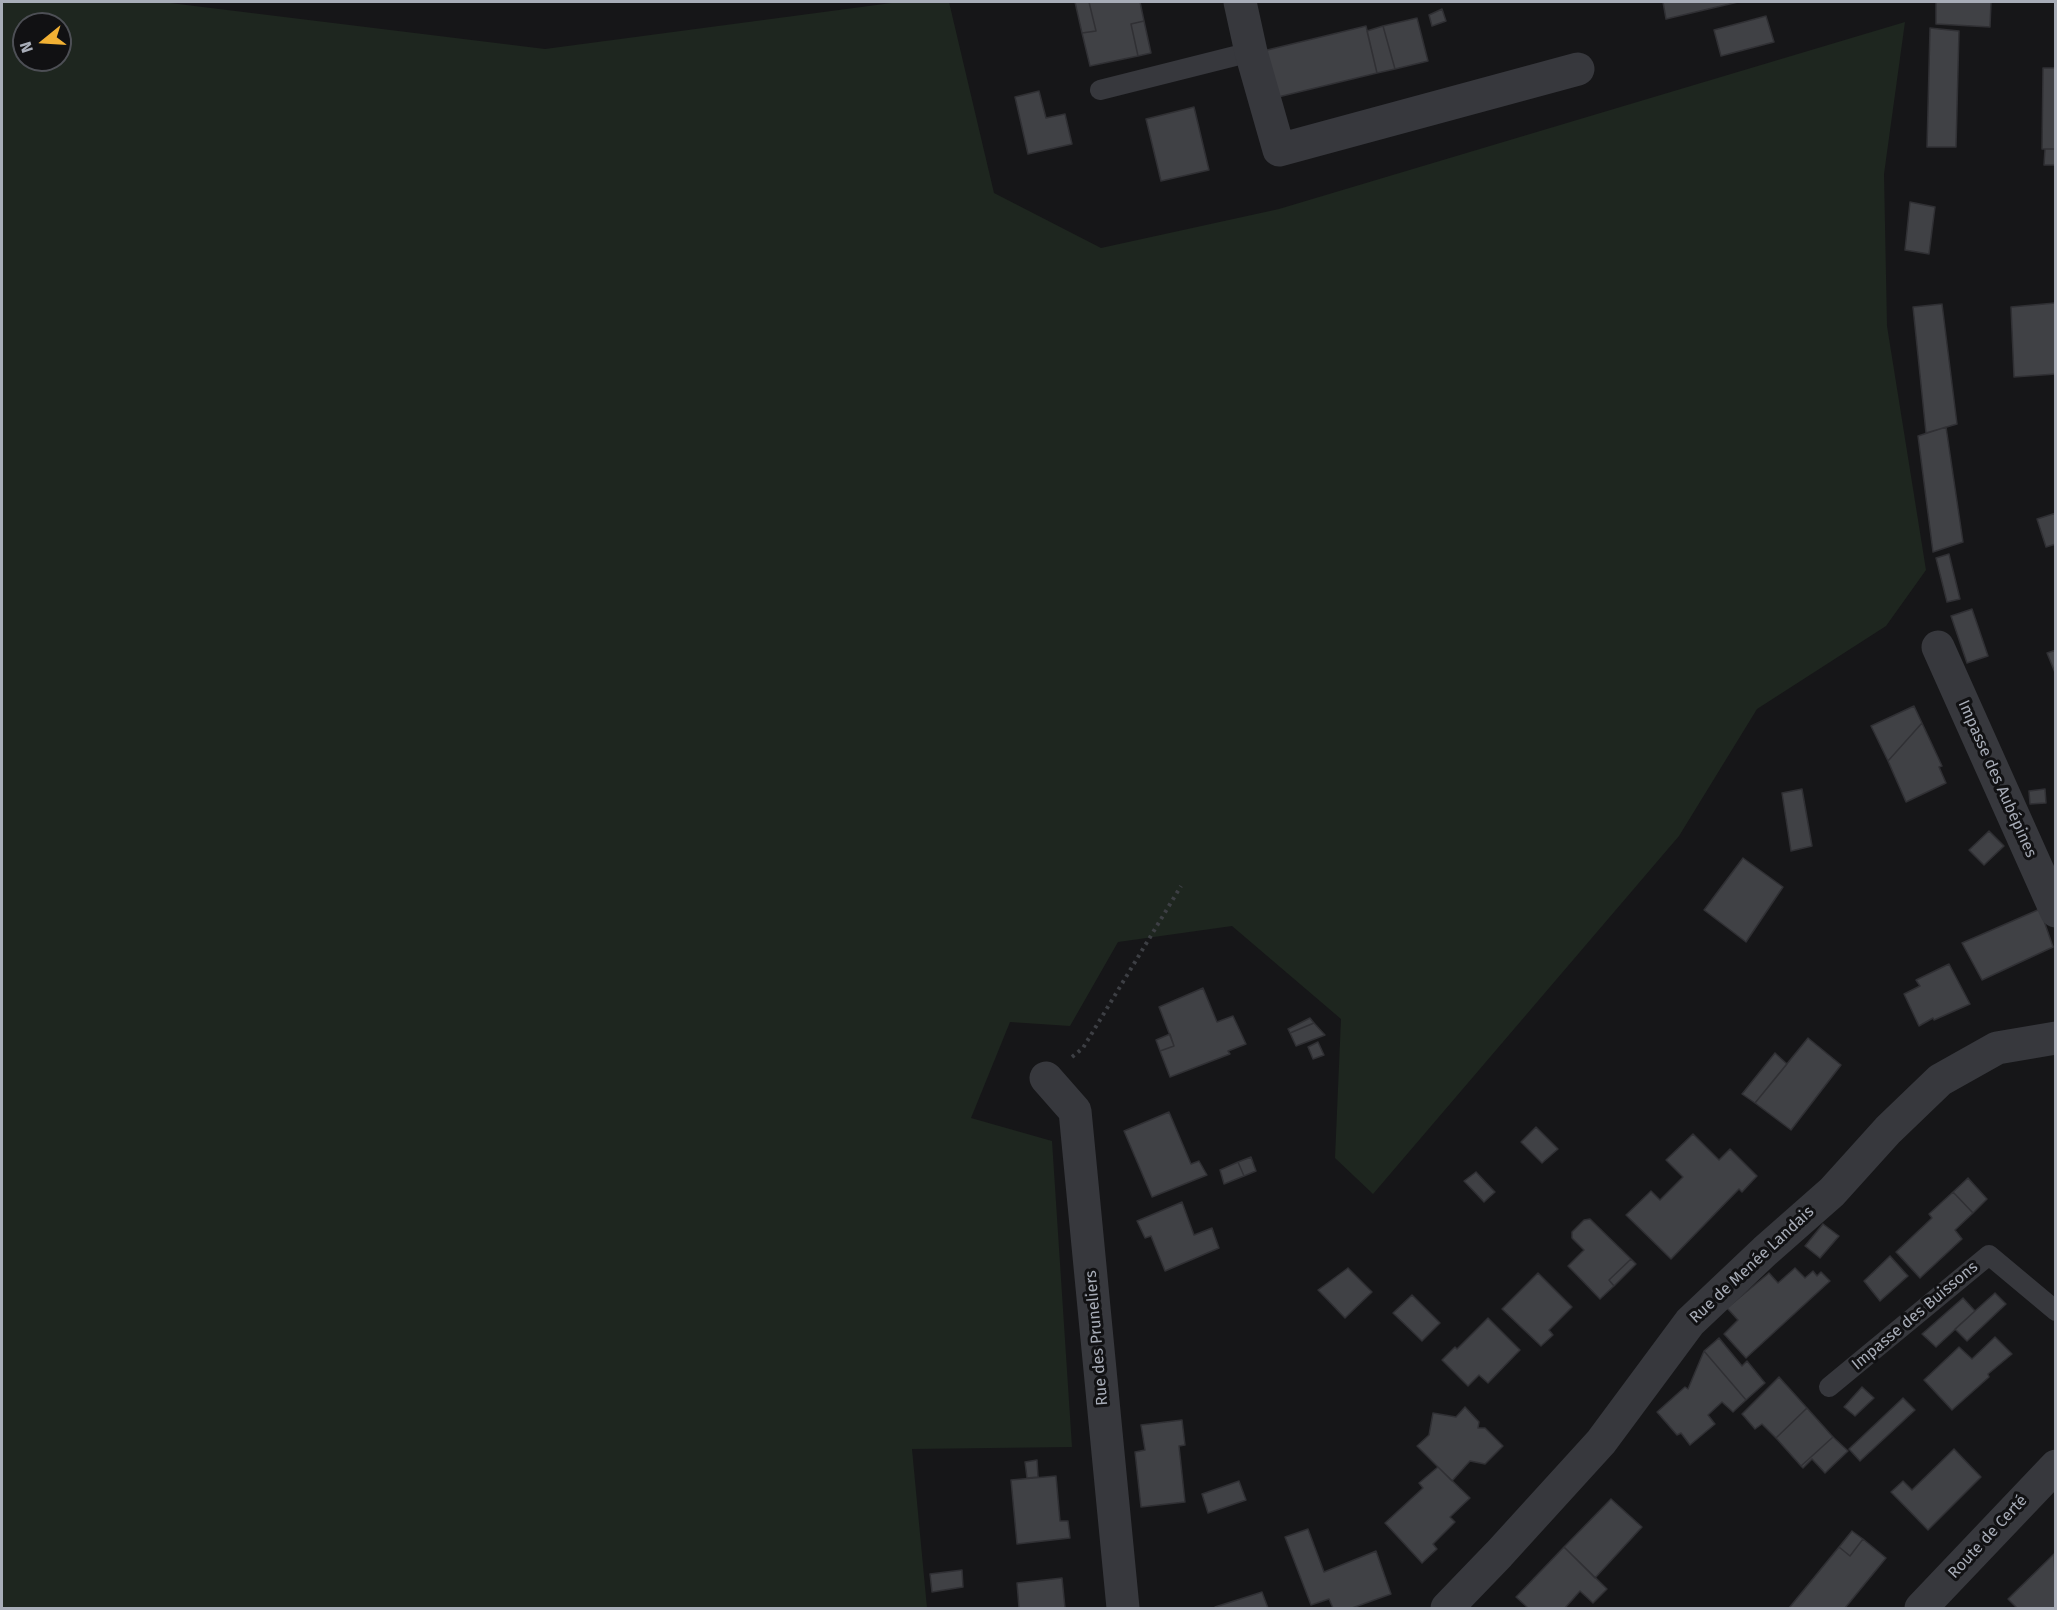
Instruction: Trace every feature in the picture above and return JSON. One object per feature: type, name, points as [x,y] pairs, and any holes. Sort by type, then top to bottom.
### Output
[{"type":"street","points":[[1240,2],[1251,52],[1279,150],[1578,69]]},
{"type":"street","name":"Impasse des Aubépines","points":[[1938,647],[2055,911]]},
{"type":"street","name":"Rue de Menée Landais","points":[[1447,1608],[1601,1442],[1690,1322],[1832,1192],[1888,1130],[1940,1080],[1997,1048],[2055,1038]]},
{"type":"street","name":"Rue des Pruneliers","points":[[1047,1078],[1075,1111],[1123,1608]]},
{"type":"street","name":"Route de Certé","points":[[1932,1604],[2055,1466]]},
{"type":"lane","points":[[1100,90],[1251,52]]},
{"type":"lane","name":"Impasse des Buissons","points":[[1828,1387],[1989,1255],[2055,1311]]},
{"type":"path","points":[[1047,1078],[1083,1048],[1180,886]]},
{"type":"shaded area","points":[[2,2],[162,2],[545,49],[899,2],[949,2],[994,193],[1101,248],[1279,209],[1905,22],[1884,174],[1887,326],[1926,570],[1886,626],[1757,709],[1679,836],[1373,1194],[1335,1158],[1341,1019],[1232,926],[1118,942],[1070,1026],[1010,1022],[971,1118],[1052,1141],[1072,1447],[912,1449],[927,1608],[2,1608]]},
{"type":"building","points":[[1075,2],[1089,2],[1096,31],[1082,33]]},
{"type":"building","points":[[1089,2],[1140,2],[1144,21],[1131,24],[1138,56],[1090,66],[1082,33],[1096,31]]},
{"type":"building","points":[[1663,2],[1738,2],[1666,19]]},
{"type":"building","points":[[1936,2],[1991,2],[1990,27],[1936,24]]},
{"type":"building","points":[[1442,9],[1446,21],[1432,26],[1429,15]]},
{"type":"building","points":[[1766,16],[1774,42],[1721,56],[1714,30]]},
{"type":"building","points":[[1417,18],[1428,61],[1395,69],[1383,26]]},
{"type":"building","points":[[1144,21],[1151,53],[1138,56],[1131,24]]},
{"type":"building","points":[[1366,26],[1377,73],[1270,99],[1259,52]]},
{"type":"building","points":[[1383,26],[1395,69],[1377,73],[1367,31]]},
{"type":"building","points":[[1930,28],[1959,31],[1956,147],[1927,147]]},
{"type":"building","points":[[2043,68],[2056,68],[2056,149],[2042,149]]},
{"type":"building","points":[[1039,91],[1046,118],[1065,114],[1072,144],[1028,154],[1015,97]]},
{"type":"building","points":[[1194,107],[1209,170],[1161,181],[1146,119]]},
{"type":"building","points":[[2045,149],[2056,149],[2056,165],[2044,165]]},
{"type":"building","points":[[1910,202],[1935,207],[1929,254],[1905,250]]},
{"type":"building","points":[[2055,303],[2056,374],[2014,377],[2011,307]]},
{"type":"building","points":[[1942,304],[1957,424],[1926,433],[1913,307]]},
{"type":"building","points":[[1946,427],[1963,542],[1933,552],[1918,436]]},
{"type":"building","points":[[2056,513],[2056,544],[2046,547],[2037,519]]},
{"type":"building","points":[[1949,554],[1960,599],[1947,602],[1936,558]]},
{"type":"building","points":[[1972,609],[1988,656],[1967,663],[1951,616]]},
{"type":"building","points":[[2056,650],[2056,675],[2047,653]]},
{"type":"building","points":[[1914,706],[1922,723],[1888,761],[1871,726]]},
{"type":"building","points":[[1922,723],[1942,766],[1939,767],[1946,783],[1906,802],[1888,761]]},
{"type":"building","points":[[1802,789],[1812,846],[1791,851],[1782,793]]},
{"type":"building","points":[[2045,789],[2046,803],[2030,804],[2029,791]]},
{"type":"building","points":[[1989,831],[2004,846],[1984,865],[1969,850]]},
{"type":"building","points":[[1743,858],[1783,887],[1746,942],[1704,910]]},
{"type":"building","points":[[2040,909],[2053,947],[1982,980],[1962,943]]},
{"type":"building","points":[[1949,964],[1970,1004],[1934,1020],[1933,1018],[1919,1026],[1904,994],[1920,986],[1916,980]]},
{"type":"building","points":[[1203,988],[1217,1022],[1233,1016],[1246,1044],[1228,1051],[1230,1054],[1170,1077],[1160,1051],[1174,1046],[1159,1007]]},
{"type":"building","points":[[1310,1018],[1314,1023],[1290,1033],[1288,1029]]},
{"type":"building","points":[[1314,1023],[1325,1035],[1296,1046],[1290,1033]]},
{"type":"building","points":[[1170,1034],[1174,1046],[1160,1051],[1156,1040]]},
{"type":"building","points":[[1808,1038],[1841,1065],[1791,1130],[1755,1103]]},
{"type":"building","points":[[1318,1042],[1324,1055],[1313,1059],[1308,1047]]},
{"type":"building","points":[[1775,1053],[1787,1064],[1755,1103],[1742,1094]]},
{"type":"building","points":[[1169,1112],[1191,1164],[1199,1161],[1207,1175],[1152,1197],[1124,1131]]},
{"type":"building","points":[[1536,1127],[1558,1149],[1542,1163],[1521,1142]]},
{"type":"building","points":[[1693,1134],[1719,1160],[1730,1149],[1757,1176],[1742,1192],[1739,1189],[1671,1259],[1626,1215],[1651,1191],[1660,1200],[1683,1177],[1666,1160]]},
{"type":"building","points":[[1251,1157],[1256,1171],[1244,1176],[1238,1162]]},
{"type":"building","points":[[1238,1162],[1244,1176],[1224,1184],[1220,1170]]},
{"type":"building","points":[[1476,1172],[1495,1192],[1484,1202],[1464,1181]]},
{"type":"building","points":[[1968,1178],[1987,1199],[1973,1213],[1953,1192]]},
{"type":"building","points":[[1953,1192],[1973,1213],[1955,1230],[1962,1239],[1920,1278],[1896,1252],[1932,1218],[1929,1214]]},
{"type":"building","points":[[1182,1202],[1194,1235],[1212,1228],[1219,1248],[1165,1271],[1151,1236],[1145,1238],[1137,1221]]},
{"type":"building","points":[[1590,1219],[1631,1259],[1609,1280],[1614,1286],[1600,1299],[1568,1266],[1584,1250],[1572,1238],[1572,1232],[1584,1220]]},
{"type":"building","points":[[1823,1224],[1839,1236],[1820,1258],[1805,1246]]},
{"type":"building","points":[[1890,1256],[1908,1276],[1880,1301],[1864,1281]]},
{"type":"building","points":[[1631,1259],[1636,1264],[1614,1286],[1609,1280]]},
{"type":"building","points":[[1348,1268],[1372,1292],[1345,1318],[1318,1290]]},
{"type":"building","points":[[1795,1268],[1805,1278],[1813,1271],[1817,1276],[1821,1272],[1830,1281],[1746,1358],[1724,1334],[1738,1320],[1727,1308],[1769,1273],[1778,1283]]},
{"type":"building","points":[[1538,1273],[1572,1307],[1549,1330],[1553,1335],[1541,1346],[1502,1309]]},
{"type":"building","points":[[1995,1293],[2006,1304],[1967,1341],[1955,1329]]},
{"type":"building","points":[[1412,1295],[1440,1323],[1422,1341],[1393,1313]]},
{"type":"building","points":[[1963,1298],[1975,1311],[1936,1347],[1922,1334]]},
{"type":"building","points":[[1488,1318],[1520,1350],[1488,1383],[1479,1375],[1468,1386],[1442,1360],[1455,1347],[1457,1349]]},
{"type":"building","points":[[1995,1337],[2012,1354],[1952,1410],[1924,1380],[1959,1347],[1972,1359]]},
{"type":"building","points":[[1719,1338],[1742,1366],[1747,1361],[1765,1383],[1746,1400],[1704,1351]]},
{"type":"building","points":[[1704,1351],[1746,1400],[1733,1412],[1722,1402],[1708,1415],[1715,1424],[1690,1445],[1681,1433],[1677,1435],[1657,1412],[1685,1387],[1688,1389]]},
{"type":"building","points":[[1779,1377],[1807,1408],[1776,1438],[1762,1424],[1755,1429],[1742,1414]]},
{"type":"building","points":[[1862,1387],[1874,1398],[1855,1416],[1844,1407]]},
{"type":"building","points":[[1903,1398],[1915,1410],[1860,1461],[1849,1449]]},
{"type":"building","points":[[1465,1407],[1479,1422],[1478,1428],[1485,1428],[1503,1446],[1485,1464],[1470,1461],[1452,1481],[1417,1446],[1429,1435],[1433,1413],[1456,1417]]},
{"type":"building","points":[[1807,1408],[1833,1437],[1801,1466],[1776,1438]]},
{"type":"building","points":[[1182,1420],[1185,1445],[1179,1446],[1185,1502],[1141,1507],[1135,1452],[1145,1450],[1141,1425]]},
{"type":"building","points":[[1833,1437],[1848,1451],[1825,1473],[1812,1459],[1803,1468],[1801,1466]]},
{"type":"building","points":[[1954,1449],[1981,1477],[1928,1530],[1891,1492],[1903,1481],[1912,1490]]},
{"type":"building","points":[[1037,1460],[1038,1477],[1027,1478],[1025,1462]]},
{"type":"building","points":[[1438,1467],[1470,1498],[1450,1517],[1455,1522],[1433,1544],[1437,1549],[1422,1563],[1385,1523],[1423,1488],[1419,1483]]},
{"type":"building","points":[[1056,1476],[1060,1521],[1068,1521],[1070,1538],[1017,1544],[1011,1480]]},
{"type":"building","points":[[1239,1481],[1246,1500],[1208,1513],[1202,1494]]},
{"type":"building","points":[[1611,1499],[1642,1527],[1595,1578],[1564,1547]]},
{"type":"building","points":[[1308,1529],[1324,1572],[1376,1551],[1391,1594],[1352,1608],[1333,1608],[1329,1599],[1311,1605],[1285,1537]]},
{"type":"building","points":[[1852,1531],[1863,1539],[1850,1556],[1839,1547]]},
{"type":"building","points":[[1863,1539],[1886,1558],[1845,1608],[1789,1608],[1839,1547],[1850,1556]]},
{"type":"building","points":[[1564,1547],[1607,1589],[1593,1603],[1580,1591],[1565,1608],[1528,1608],[1516,1597]]},
{"type":"building","points":[[2054,1554],[2056,1608],[2017,1608],[2008,1599]]},
{"type":"building","points":[[962,1570],[963,1587],[932,1592],[930,1574]]},
{"type":"building","points":[[1062,1578],[1065,1608],[1019,1608],[1017,1583]]},
{"type":"building","points":[[1262,1592],[1268,1608],[1215,1607]]}]
